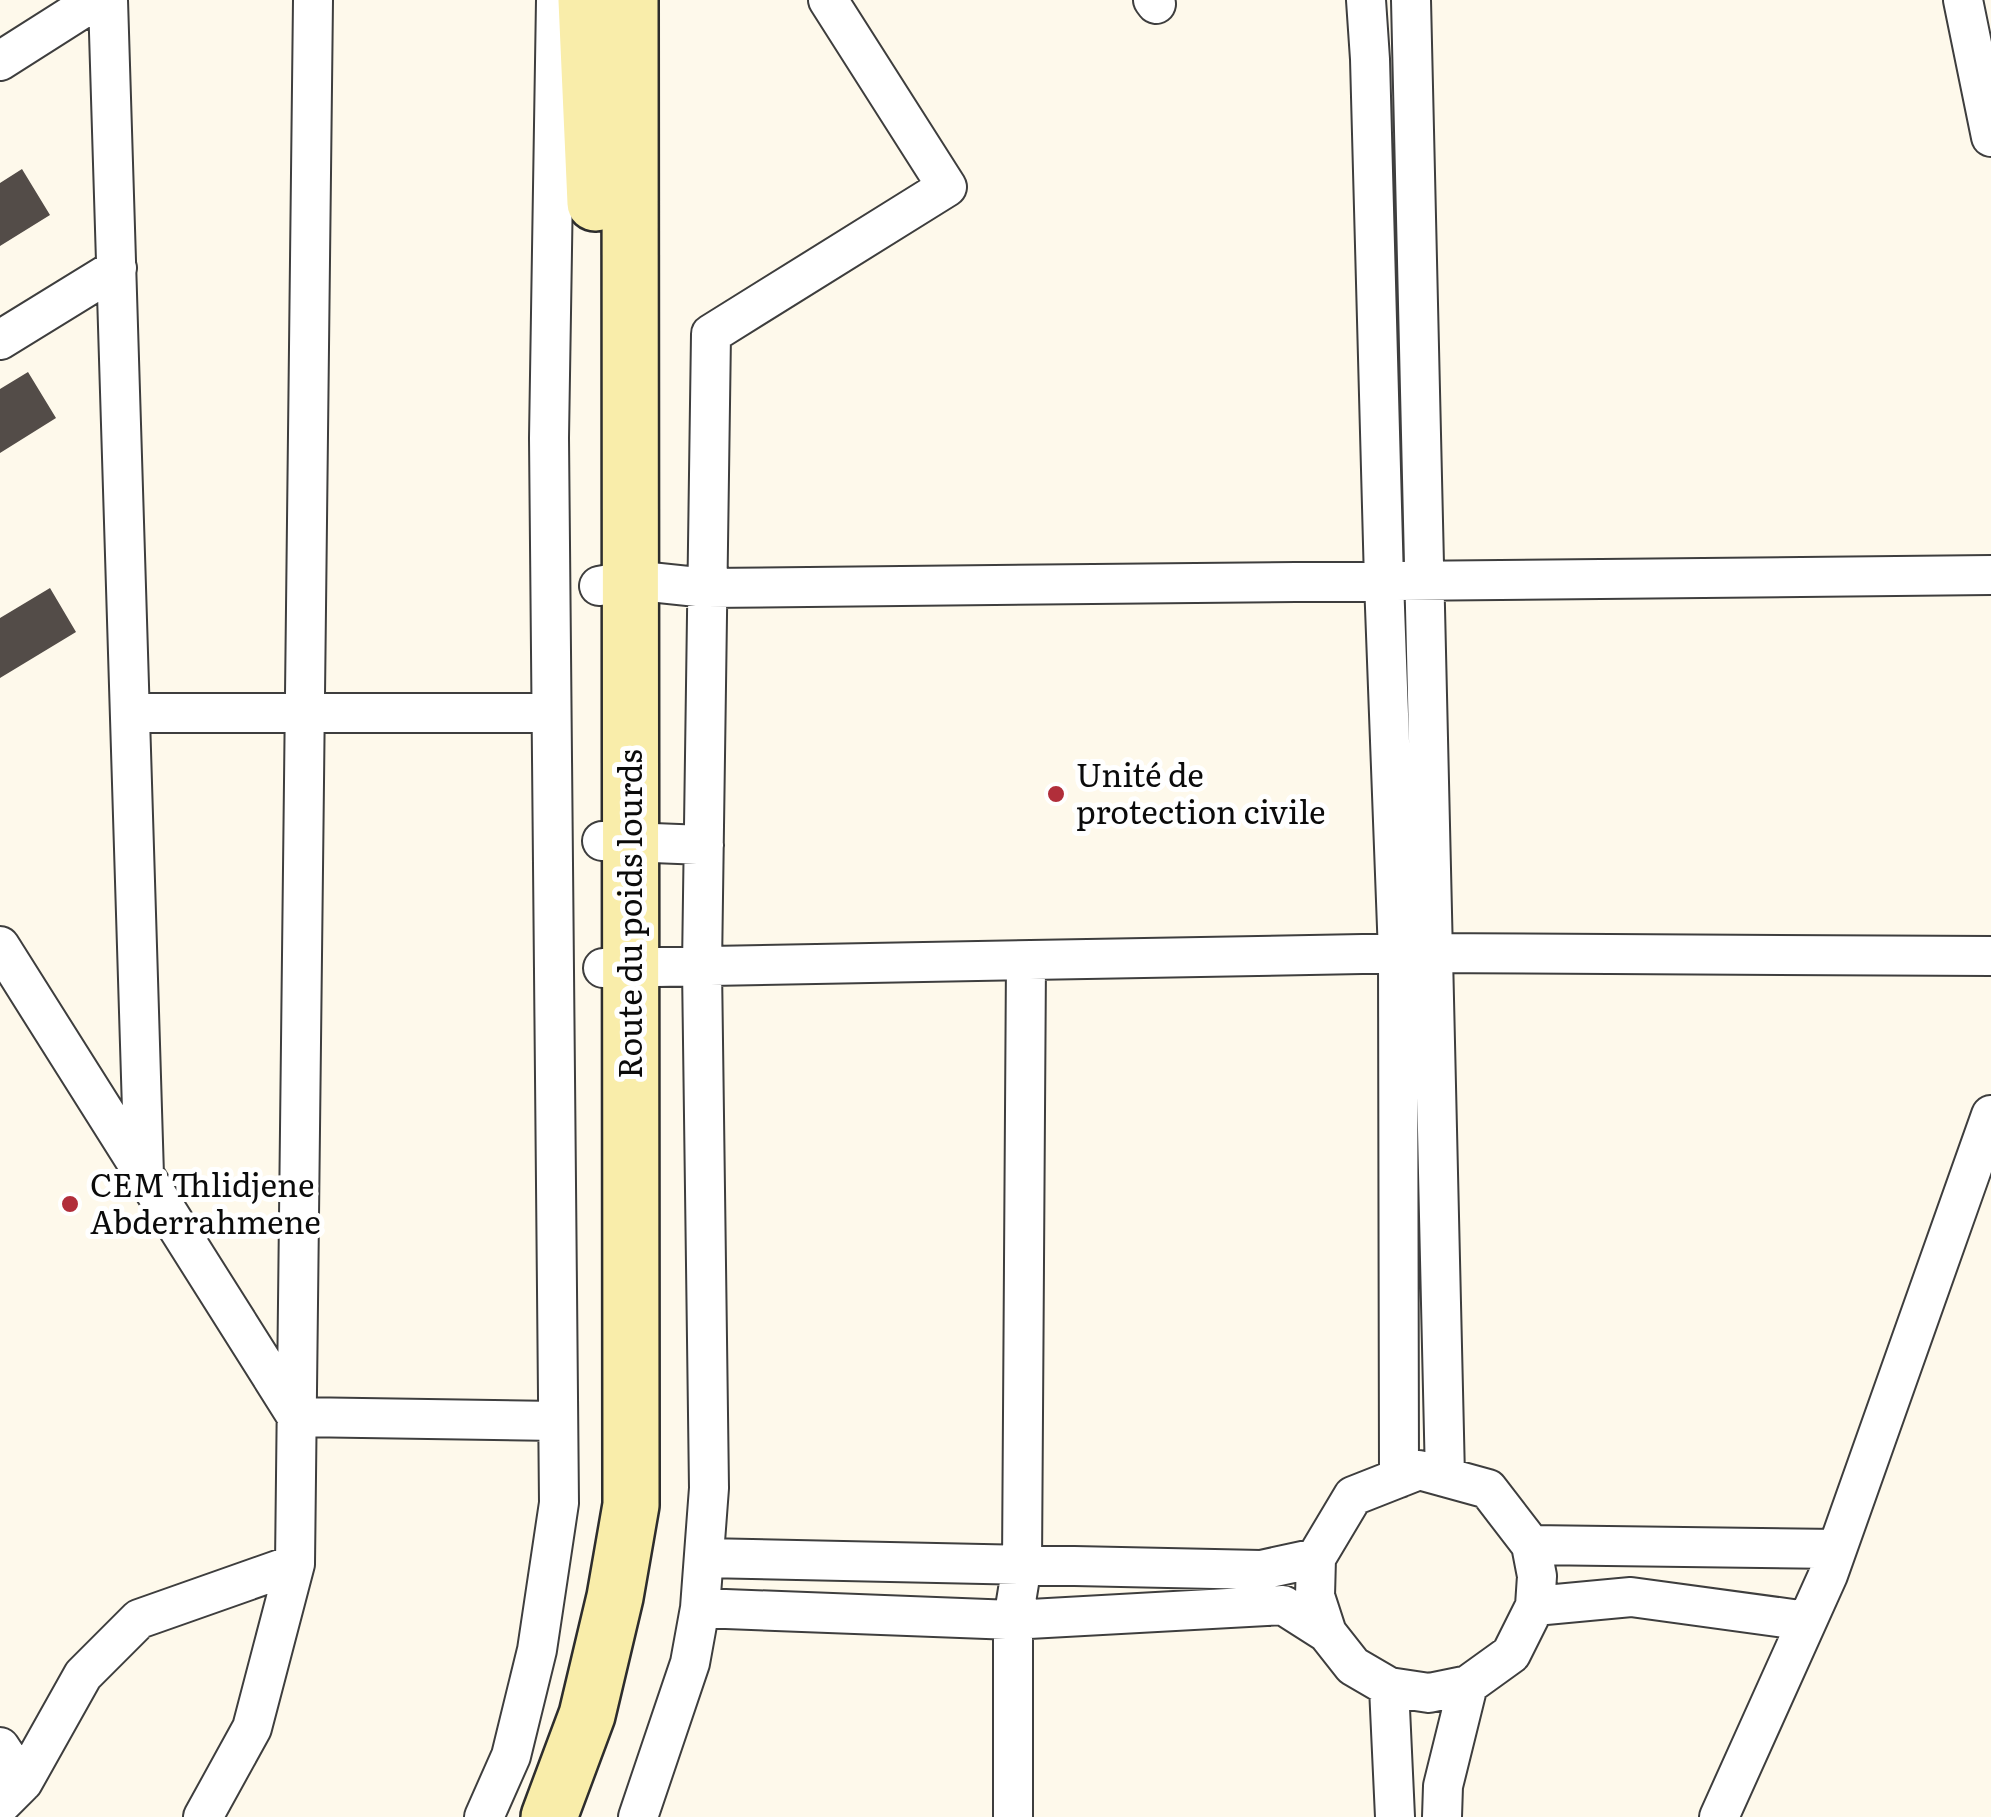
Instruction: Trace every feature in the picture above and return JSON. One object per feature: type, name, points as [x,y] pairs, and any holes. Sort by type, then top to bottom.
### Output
[{"type":"street","points":[[0,61],[96,0]]},
{"type":"street","points":[[108,0],[144,1175]]},
{"type":"street","points":[[203,1817],[252,1728],[295,1564],[313,0]]},
{"type":"street","points":[[484,1817],[511,1756],[538,1650],[559,1503],[549,438],[556,0]]},
{"type":"street","points":[[586,0],[615,583]]},
{"type":"street","points":[[549,1817],[586,1715],[608,1474],[617,968],[615,583],[630,0]]},
{"type":"street","points":[[638,1817],[690,1663],[700,1608],[709,1488],[702,967],[711,334],[947,187],[828,0]]},
{"type":"street","points":[[1366,0],[1384,581],[1415,954],[1444,1477]]},
{"type":"street","points":[[1399,1478],[1426,581],[1411,0]]},
{"type":"street","points":[[1963,0],[1991,137]]},
{"type":"street","points":[[0,340],[117,268]]},
{"type":"street","points":[[615,583],[708,588],[1991,575]]},
{"type":"street","points":[[130,713],[551,713]]},
{"type":"street","points":[[616,842],[704,845]]},
{"type":"street","points":[[0,946],[297,1417]]},
{"type":"street","points":[[617,968],[1415,954],[1991,956]]},
{"type":"street","points":[[1013,1817],[1013,1620],[1022,1565],[1026,961]]},
{"type":"street","points":[[1720,1817],[1837,1549],[1991,1115]]},
{"type":"street","points":[[297,1417],[557,1421]]},
{"type":"street","points":[[700,1608],[1013,1620],[1283,1606],[1327,1633],[1353,1666],[1390,1686],[1429,1692],[1468,1685],[1510,1654],[1534,1606],[1538,1576],[1531,1545],[1488,1489],[1419,1470],[1352,1496],[1316,1558],[1315,1596],[1327,1633]]},
{"type":"street","points":[[1531,1545],[1837,1549]]},
{"type":"street","points":[[704,1558],[1260,1570],[1316,1558]]},
{"type":"street","points":[[11,1794],[83,1675],[139,1618],[295,1564]]},
{"type":"street","points":[[1534,1606],[1631,1596],[1808,1621]]},
{"type":"street","points":[[1442,1817],[1442,1786],[1468,1685]]},
{"type":"street","points":[[1390,1686],[1395,1817]]},
{"type":"street","points":[[0,1746],[11,1794]]},
{"type":"building","points":[[22,169],[50,215],[0,246],[0,183]]},
{"type":"building","points":[[28,372],[56,418],[0,453],[0,389]]},
{"type":"building","points":[[50,588],[76,632],[0,678],[0,618]]},
{"type":"place","name":"Unité de protection civile","points":[[1056,794]]},
{"type":"place","name":"CEM Thlidjene Abderrahmene","points":[[70,1204]]}]
